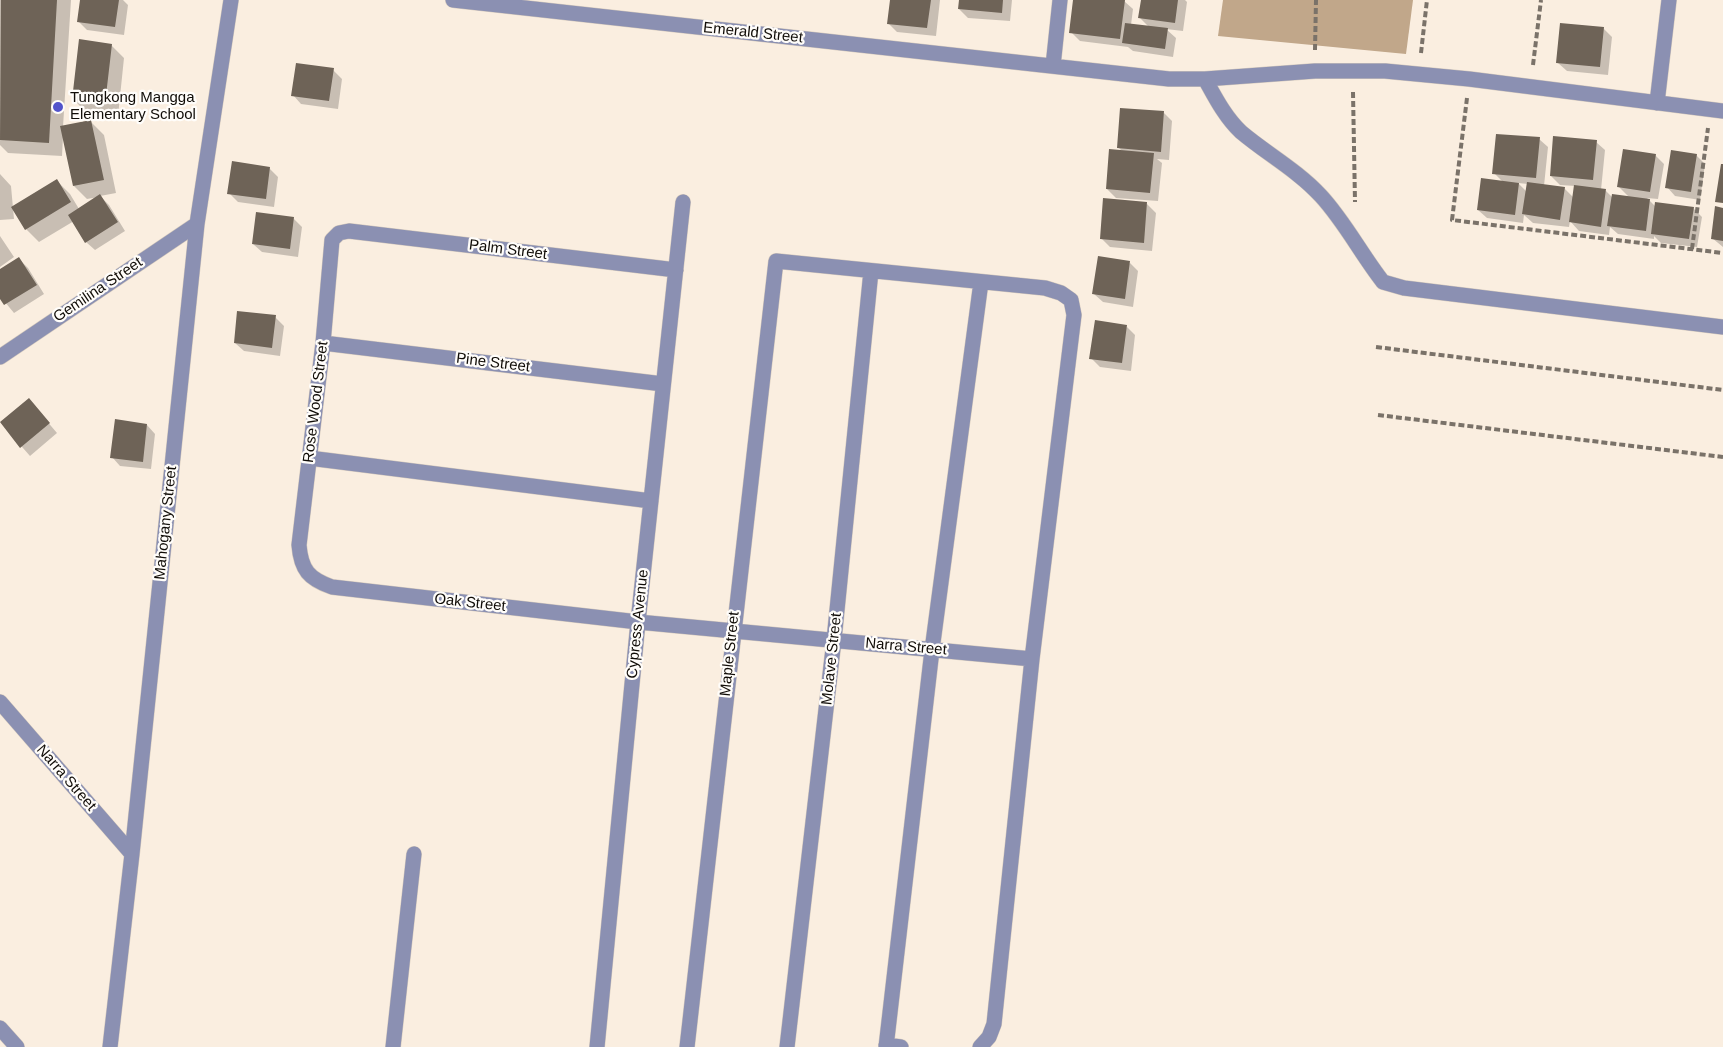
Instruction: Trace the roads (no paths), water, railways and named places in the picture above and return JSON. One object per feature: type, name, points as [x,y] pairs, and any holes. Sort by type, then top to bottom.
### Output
[{"type":"street","name":"Mahogany Street","points":[[110,1047],[197,224],[231,0]]},
{"type":"street","name":"Emerald Street","points":[[453,0],[1169,79],[1205,79],[1315,71],[1418,74],[1717,110]]},
{"type":"street","points":[[1053,66],[1060,0]]},
{"type":"street","points":[[1657,102],[1669,0]]},
{"type":"street","points":[[1205,79],[1229,119],[1320,195],[1340,219],[1383,282],[1404,288],[1723,327]]},
{"type":"street","name":"Cypress Avenue","points":[[597,1047],[638,622],[683,202]]},
{"type":"street","name":"Gemilina Street","points":[[0,357],[197,224]]},
{"type":"street","name":"Palm Street","points":[[339,233],[349,231],[676,270]]},
{"type":"street","name":"Rose Wood Street","points":[[307,573],[300,560],[299,545],[323,343],[332,240],[339,233]]},
{"type":"street","name":"Maple Street","points":[[687,1047],[776,261],[871,271]]},
{"type":"street","points":[[871,271],[1045,288],[1071,300],[1074,315],[1032,659],[993,1024],[989,1036],[980,1047]]},
{"type":"street","name":"Molave Street","points":[[787,1047],[834,640],[871,271]]},
{"type":"street","points":[[891,1046],[932,650],[981,282]]},
{"type":"street","name":"Pine Street","points":[[323,343],[663,384]]},
{"type":"street","points":[[309,458],[651,501]]},
{"type":"street","name":"Oak Street","points":[[307,573],[318,583],[332,587],[638,622]]},
{"type":"street","name":"Narra Street","points":[[638,622],[1032,659]]},
{"type":"street","name":"Narra Street","points":[[0,702],[132,854]]},
{"type":"street","points":[[393,1047],[414,854]]},
{"type":"street","points":[[0,1028],[17,1047]]},
{"type":"place","name":"Tungkong Mangga Elementary School","points":[[58,107]]}]
